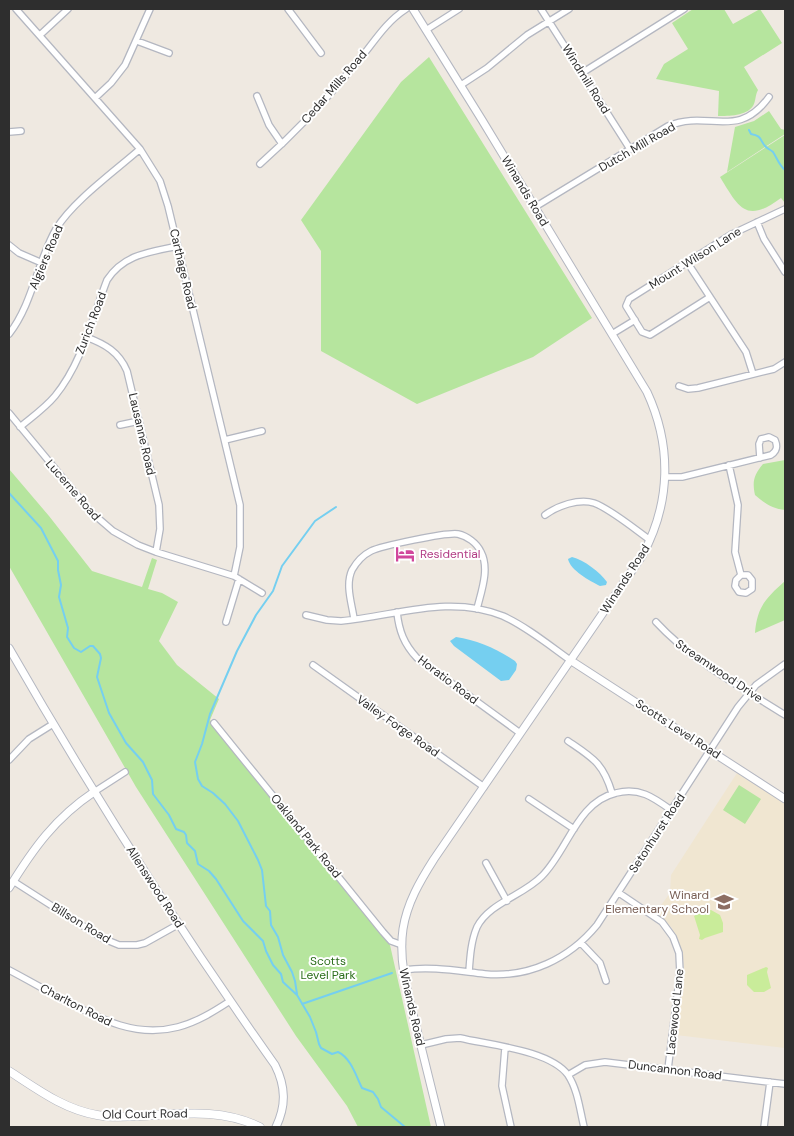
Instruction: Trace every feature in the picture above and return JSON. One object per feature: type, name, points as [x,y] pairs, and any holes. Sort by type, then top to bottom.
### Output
[{"type":"main road","name":"Old Court Road","points":[[9,1071],[60,1103],[89,1113],[118,1117],[215,1114],[234,1117],[260,1127]]},
{"type":"street","name":"Carthage Road","points":[[16,9],[140,149],[160,181],[168,206],[237,489],[241,518],[240,547],[236,578],[226,622]]},
{"type":"street","points":[[40,35],[68,9]]},
{"type":"street","points":[[95,98],[122,70],[137,41],[150,9]]},
{"type":"street","points":[[288,9],[322,53]]},
{"type":"street","name":"Cedar Mills Road","points":[[260,164],[282,144],[355,66],[382,30],[406,9]]},
{"type":"street","name":"Winands Road","points":[[412,9],[640,380],[654,409],[663,441],[665,476],[660,513],[650,540],[638,564],[520,732],[418,884],[405,920],[402,945],[404,970],[441,1127]]},
{"type":"street","points":[[426,30],[459,9]]},
{"type":"street","name":"Windmill Road","points":[[541,9],[630,149]]},
{"type":"street","points":[[460,85],[487,68],[528,35],[569,9]]},
{"type":"street","points":[[582,73],[684,9]]},
{"type":"street","points":[[137,41],[169,54]]},
{"type":"street","points":[[257,96],[269,125],[282,144]]},
{"type":"street","name":"Dutch Mill Road","points":[[535,207],[676,123],[694,120],[725,122],[742,120],[759,110],[769,97]]},
{"type":"street","points":[[9,132],[21,131]]},
{"type":"street","name":"Algiers Road","points":[[9,334],[20,317],[54,234],[66,214],[140,149]]},
{"type":"street","name":"Mount Wilson Lane","points":[[635,320],[627,309],[627,301],[732,234],[785,209]]},
{"type":"street","points":[[757,222],[764,239],[785,272]]},
{"type":"street","points":[[9,246],[19,253],[42,262]]},
{"type":"street","name":"Zurich Road","points":[[20,427],[55,395],[73,368],[107,280],[117,267],[131,257],[178,246]]},
{"type":"street","points":[[687,262],[746,352],[753,374]]},
{"type":"street","points":[[612,334],[635,320],[644,334],[653,334],[710,298]]},
{"type":"street","name":"Lausanne Road","points":[[86,337],[108,347],[124,363],[159,505],[160,529],[156,552]]},
{"type":"street","points":[[679,386],[688,389],[698,388],[774,369],[785,362]]},
{"type":"street","name":"Lucerne Road","points":[[9,413],[96,518],[124,538],[156,552],[236,578],[262,593]]},
{"type":"street","points":[[120,425],[139,420]]},
{"type":"street","points":[[225,440],[262,431]]},
{"type":"street","points":[[665,476],[682,477],[760,458]]},
{"type":"street","points":[[729,465],[738,505],[735,552],[741,575]]},
{"type":"street","points":[[546,515],[563,506],[582,501],[595,503],[650,540]]},
{"type":"street","points":[[354,620],[349,581],[352,570],[365,555],[378,548],[448,534],[460,534],[472,541],[484,558],[485,572],[477,609]]},
{"type":"street","points":[[306,615],[327,620],[354,620],[436,606],[463,606],[512,621],[570,660]]},
{"type":"street","name":"Horatio Road","points":[[396,612],[401,634],[417,658],[520,732]]},
{"type":"street","name":"Streamwood Drive","points":[[656,622],[672,640],[689,653],[785,715]]},
{"type":"street","name":"Allenswood Road","points":[[9,648],[52,724],[94,792],[230,1001],[275,1065],[280,1075],[284,1094],[284,1103],[276,1127]]},
{"type":"street","name":"Scotts Level Road","points":[[570,660],[785,799]]},
{"type":"street","name":"Setonhurst Road","points":[[404,970],[440,968],[504,974],[530,970],[557,960],[581,943],[597,925],[619,893],[738,707],[764,679],[785,664]]},
{"type":"street","name":"Valley Forge Road","points":[[313,665],[484,787]]},
{"type":"street","name":"Oakland Park Road","points":[[214,723],[383,932],[391,941],[402,945]]},
{"type":"street","points":[[9,760],[28,739],[52,724]]},
{"type":"street","points":[[568,741],[599,764],[604,771],[612,794]]},
{"type":"street","points":[[11,885],[47,832],[72,808],[125,772]]},
{"type":"street","points":[[468,972],[472,943],[477,926],[487,913],[530,886],[543,875],[596,800],[630,790],[639,791],[655,798],[671,810]]},
{"type":"street","points":[[529,800],[574,829]]},
{"type":"street","points":[[486,863],[507,901]]},
{"type":"street","name":"Billson Road","points":[[11,885],[102,938],[119,945],[145,943],[179,924]]},
{"type":"street","name":"Lacewood Lane","points":[[619,893],[662,922],[673,938],[679,953],[680,973],[668,1069]]},
{"type":"street","points":[[581,943],[600,963],[606,981]]},
{"type":"street","name":"Charlton Road","points":[[9,970],[102,1020],[128,1028],[153,1030],[178,1027],[201,1018],[230,1001]]},
{"type":"street","points":[[421,1045],[453,1038],[547,1058],[568,1075],[576,1095],[584,1127]]},
{"type":"street","points":[[505,1048],[502,1086],[511,1127]]},
{"type":"street","name":"Duncannon Road","points":[[568,1075],[585,1065],[598,1062],[785,1084]]},
{"type":"street","points":[[764,1127],[770,1082]]},
{"type":"shaded area","name":"Winard Elementary School","points":[[737,773],[785,804],[785,1048],[676,1035],[684,972],[683,955],[672,928],[656,912],[670,893],[671,875]]},
{"type":"green space","points":[[693,9],[724,9],[733,24],[760,9],[782,43],[744,67],[758,90],[753,106],[746,112],[737,115],[718,116],[719,91],[656,79],[664,64],[688,49],[672,23]]},
{"type":"green space","points":[[429,57],[592,318],[533,357],[417,404],[321,351],[321,251],[301,220],[401,82]]},
{"type":"green space","points":[[769,111],[781,129],[785,130],[785,134],[727,172],[735,127],[754,121]]},
{"type":"green space","points":[[785,135],[785,203],[781,198],[759,210],[751,211],[744,209],[738,204],[720,177]]},
{"type":"green space","points":[[785,460],[785,510],[773,507],[755,495],[754,482],[763,464]]},
{"type":"green space","name":"Scotts Level Park","points":[[9,469],[92,571],[142,587],[152,558],[157,560],[148,589],[162,593],[178,602],[159,641],[177,665],[219,699],[210,720],[390,945],[431,1127],[358,1127],[347,1106],[296,1036],[136,787],[9,566]]},
{"type":"green space","points":[[785,581],[785,620],[755,633],[760,610]]},
{"type":"green space","points":[[739,785],[761,799],[745,824],[723,810]]},
{"type":"green space","points":[[705,910],[711,910],[720,915],[723,923],[723,932],[702,940],[699,939],[700,935],[694,916]]},
{"type":"green space","points":[[766,967],[768,968],[767,972],[771,988],[764,992],[754,992],[747,985],[747,975]]},
{"type":"water","points":[[572,557],[596,570],[607,582],[606,585],[600,586],[576,571],[568,559]]},
{"type":"water","points":[[456,637],[479,643],[501,653],[515,661],[517,664],[516,670],[509,680],[501,681],[454,646],[450,641]]},
{"type":"waterway","points":[[749,130],[751,134],[759,137],[766,147],[773,152],[785,170]]},
{"type":"waterway","points":[[9,493],[41,528],[58,561],[61,585],[59,597],[68,628],[67,637],[74,648],[81,652],[93,646],[100,654],[101,658],[97,677],[109,713],[126,743],[143,762],[152,780],[153,794],[169,815],[176,829],[184,832],[186,835],[187,843],[195,851],[198,864],[209,871],[216,879],[243,921],[263,941],[273,965],[281,974],[283,982],[297,995],[310,1017],[321,1048],[332,1054],[338,1052],[343,1055],[353,1068],[362,1088],[373,1092],[381,1107],[405,1127]]},
{"type":"waterway","points":[[297,994],[292,972],[271,925],[270,911],[266,906],[262,870],[258,860],[238,821],[225,804],[202,786],[198,779],[195,762],[210,714],[237,651],[256,615],[273,591],[282,566],[315,521],[336,507]]},
{"type":"waterway","points":[[302,1004],[392,973]]},
{"type":"place","name":"Residential","points":[[405,554]]},
{"type":"place","name":"Winard Elementary School","points":[[724,902]]}]
